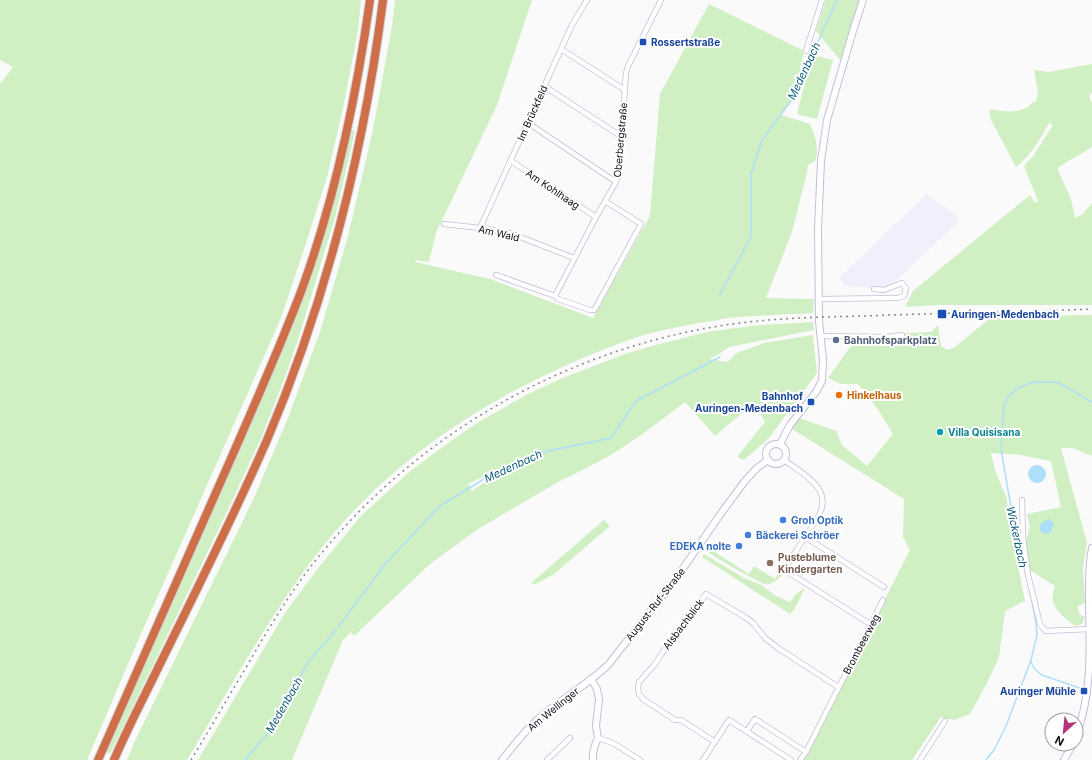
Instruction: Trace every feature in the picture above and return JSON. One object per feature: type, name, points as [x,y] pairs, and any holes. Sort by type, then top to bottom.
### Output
[{"type":"highway","points":[[98,760],[266,379],[302,287],[339,166],[351,115],[363,52],[370,0]]},
{"type":"highway","points":[[114,760],[235,511],[288,387],[319,294],[342,217],[374,69],[384,0]]},
{"type":"main road","points":[[780,444],[790,425],[816,392],[822,381],[823,360],[820,336],[819,299],[821,161],[824,138],[832,103],[863,0]]},
{"type":"main road","points":[[772,444],[780,444],[786,451],[786,458],[782,462],[776,464],[770,462],[766,455],[768,448],[772,444]]},
{"type":"main road","name":"August-Ruf-Straße","points":[[591,679],[608,665],[675,580],[722,512],[746,481],[757,468],[768,460]]},
{"type":"main road","points":[[1084,712],[1088,690],[1091,621],[1089,572],[1092,548]]},
{"type":"main road","points":[[591,679],[597,689],[598,699],[596,726],[598,738],[593,753],[594,760]]},
{"type":"main road","name":"Am Wellinger","points":[[502,760],[518,739],[537,720],[591,679]]},
{"type":"street","name":"Im Brückfeld","points":[[480,228],[572,25],[587,0]]},
{"type":"street","name":"Oberbergstraße","points":[[555,296],[616,182],[619,172],[626,73],[628,66],[661,0]]},
{"type":"street","points":[[806,52],[822,0]]},
{"type":"street","points":[[561,49],[624,90]]},
{"type":"street","points":[[544,86],[622,137]]},
{"type":"street","points":[[528,123],[616,182]]},
{"type":"street","name":"Am Kohlhaag","points":[[511,161],[596,217]]},
{"type":"street","points":[[496,275],[555,296],[558,299],[594,310],[641,224],[605,201]]},
{"type":"street","name":"Am Wald","points":[[444,224],[510,233],[574,258]]},
{"type":"street","points":[[819,299],[898,298],[904,296],[906,288],[900,282],[884,290],[874,289]]},
{"type":"street","points":[[820,336],[888,337],[902,335]]},
{"type":"street","points":[[784,460],[814,482],[822,494],[823,502],[821,510],[787,565],[786,567],[788,572],[867,622]]},
{"type":"street","points":[[1022,500],[1023,538],[1028,576],[1040,624],[1046,631],[1090,629]]},
{"type":"street","points":[[805,537],[884,587]]},
{"type":"street","name":"Alsbachblick","points":[[715,742],[681,720],[676,720],[643,699],[638,688],[639,682],[656,664],[662,653],[706,594],[745,617],[755,625],[765,638],[778,648],[838,687]]},
{"type":"street","name":"Brombeerweg","points":[[800,760],[806,752],[838,687],[884,600]]},
{"type":"street","points":[[747,731],[755,719],[806,752]]},
{"type":"street","points":[[703,760],[730,720],[791,760]]},
{"type":"street","points":[[920,760],[945,721]]},
{"type":"street","points":[[547,760],[570,738]]},
{"type":"street","points":[[598,738],[613,742],[640,760]]},
{"type":"shaded area","points":[[927,194],[958,217],[959,221],[890,286],[883,288],[846,286],[839,278]]},
{"type":"green space","points":[[0,0],[361,0],[358,31],[343,108],[327,177],[281,318],[137,643],[87,760],[0,760],[0,84],[13,67],[0,60]]},
{"type":"green space","points":[[395,0],[532,0],[497,105],[436,233],[429,262],[416,260],[415,262],[490,279],[593,318],[650,216],[660,94],[709,4],[804,51],[797,82],[800,87],[781,115],[810,124],[816,142],[817,155],[816,160],[808,165],[792,232],[766,298],[814,299],[813,313],[727,318],[651,333],[623,342],[578,360],[543,376],[477,412],[415,455],[359,506],[333,534],[297,581],[275,614],[187,760],[127,760],[254,498],[288,418],[320,332],[348,236],[373,130],[392,26]]},
{"type":"green space","points":[[826,0],[860,0],[840,60],[816,31]]},
{"type":"green space","points":[[812,55],[833,60],[817,119],[797,114]]},
{"type":"green space","points":[[1092,64],[1092,92],[1089,97],[1092,103],[1092,147],[1057,168],[1071,199],[1075,218],[1083,214],[1092,203],[1092,305],[939,305],[905,307],[913,291],[1030,195],[1035,203],[1038,201],[1024,166],[1034,155],[1053,125],[1049,123],[1031,152],[1016,167],[991,120],[989,112],[990,109],[1013,112],[1024,109],[1033,102],[1036,102],[1038,92],[1034,70],[1049,72]]},
{"type":"green space","points":[[351,130],[355,131],[336,214],[298,340],[282,385],[262,436],[226,514],[110,754],[106,752],[288,336],[322,234]]},
{"type":"green space","points":[[1092,315],[1092,456],[1072,448],[1061,448],[1087,543],[1083,568],[1085,603],[1078,606],[1079,614],[1085,617],[1082,624],[1076,626],[1063,616],[1053,602],[1055,586],[1030,570],[1026,540],[1030,527],[1027,514],[1061,507],[1051,461],[1020,455],[991,453],[995,470],[1007,499],[1008,516],[1025,601],[1005,611],[999,657],[970,714],[954,720],[941,717],[912,760],[803,760],[910,550],[903,537],[904,499],[792,429],[799,418],[836,431],[842,445],[867,466],[893,434],[877,408],[858,384],[841,384],[828,378],[851,346],[866,335],[931,332],[938,325],[941,346],[948,350],[955,347],[989,319],[1029,316]]},
{"type":"green space","points":[[813,322],[814,330],[729,347],[709,359],[727,362],[737,353],[764,343],[813,335],[817,373],[769,438],[744,460],[737,457],[765,422],[754,403],[715,436],[685,402],[637,438],[609,456],[565,478],[478,529],[430,564],[354,636],[351,632],[343,640],[292,760],[198,760],[285,613],[319,567],[361,516],[408,473],[477,423],[526,395],[560,379],[625,354],[652,346],[707,332],[761,325]],"holes":[[[515,461],[517,464],[498,473],[472,491],[468,484]]]},
{"type":"green space","points":[[604,520],[610,526],[554,574],[534,585],[531,583]]},
{"type":"green space","points":[[707,547],[749,574],[754,566],[775,579],[783,567],[783,574],[775,582],[764,584],[712,555],[705,550]]},
{"type":"green space","points":[[704,554],[744,578],[761,585],[776,596],[790,602],[796,594],[805,588],[794,610],[790,614],[702,557]]},
{"type":"water","points":[[1037,465],[1043,468],[1046,474],[1043,480],[1037,483],[1031,480],[1028,474],[1031,468]]},
{"type":"water","points":[[1049,518],[1054,524],[1051,532],[1047,534],[1043,533],[1040,530],[1040,525]]},
{"type":"waterway","name":"Medenbach","points":[[719,296],[751,237],[751,174],[762,140],[791,101],[837,0]]},
{"type":"waterway","name":"Medenbach","points":[[338,627],[386,563],[440,506],[497,471],[539,453],[611,438],[636,401],[720,357]]},
{"type":"waterway","name":"Wickerbach","points":[[986,760],[994,750],[1006,726],[1031,660],[1037,635],[1032,601],[1011,507],[1001,449],[1004,405],[1008,397],[1018,388],[1034,382],[1057,382],[1092,402]]},
{"type":"waterway","name":"Medenbach","points":[[245,760],[270,731],[309,661],[336,630]]},
{"type":"waterway","points":[[1031,661],[1035,669],[1042,675],[1085,690]]},
{"type":"railway","points":[[191,760],[268,630],[290,596],[305,574],[346,525],[392,481],[441,441],[494,407],[550,378],[609,354],[670,336],[732,324],[764,320],[814,317],[1092,309]]},
{"type":"place","name":"Rossertstraße","points":[[643,42]]},
{"type":"place","name":"Auringen-Medenbach","points":[[942,314]]},
{"type":"place","name":"Bahnhofsparkplatz","points":[[836,340]]},
{"type":"place","name":"Hinkelhaus","points":[[839,395]]},
{"type":"place","name":"Bahnhof Auringen-Medenbach","points":[[811,402]]},
{"type":"place","name":"Villa Quisisana","points":[[940,432]]},
{"type":"place","name":"Groh Optik","points":[[783,520]]},
{"type":"place","name":"Bäckerei Schröer","points":[[748,535]]},
{"type":"place","name":"EDEKA nolte","points":[[739,546]]},
{"type":"place","name":"Pusteblume Kindergarten","points":[[770,563]]},
{"type":"place","name":"Auringer Mühle","points":[[1084,691]]}]
